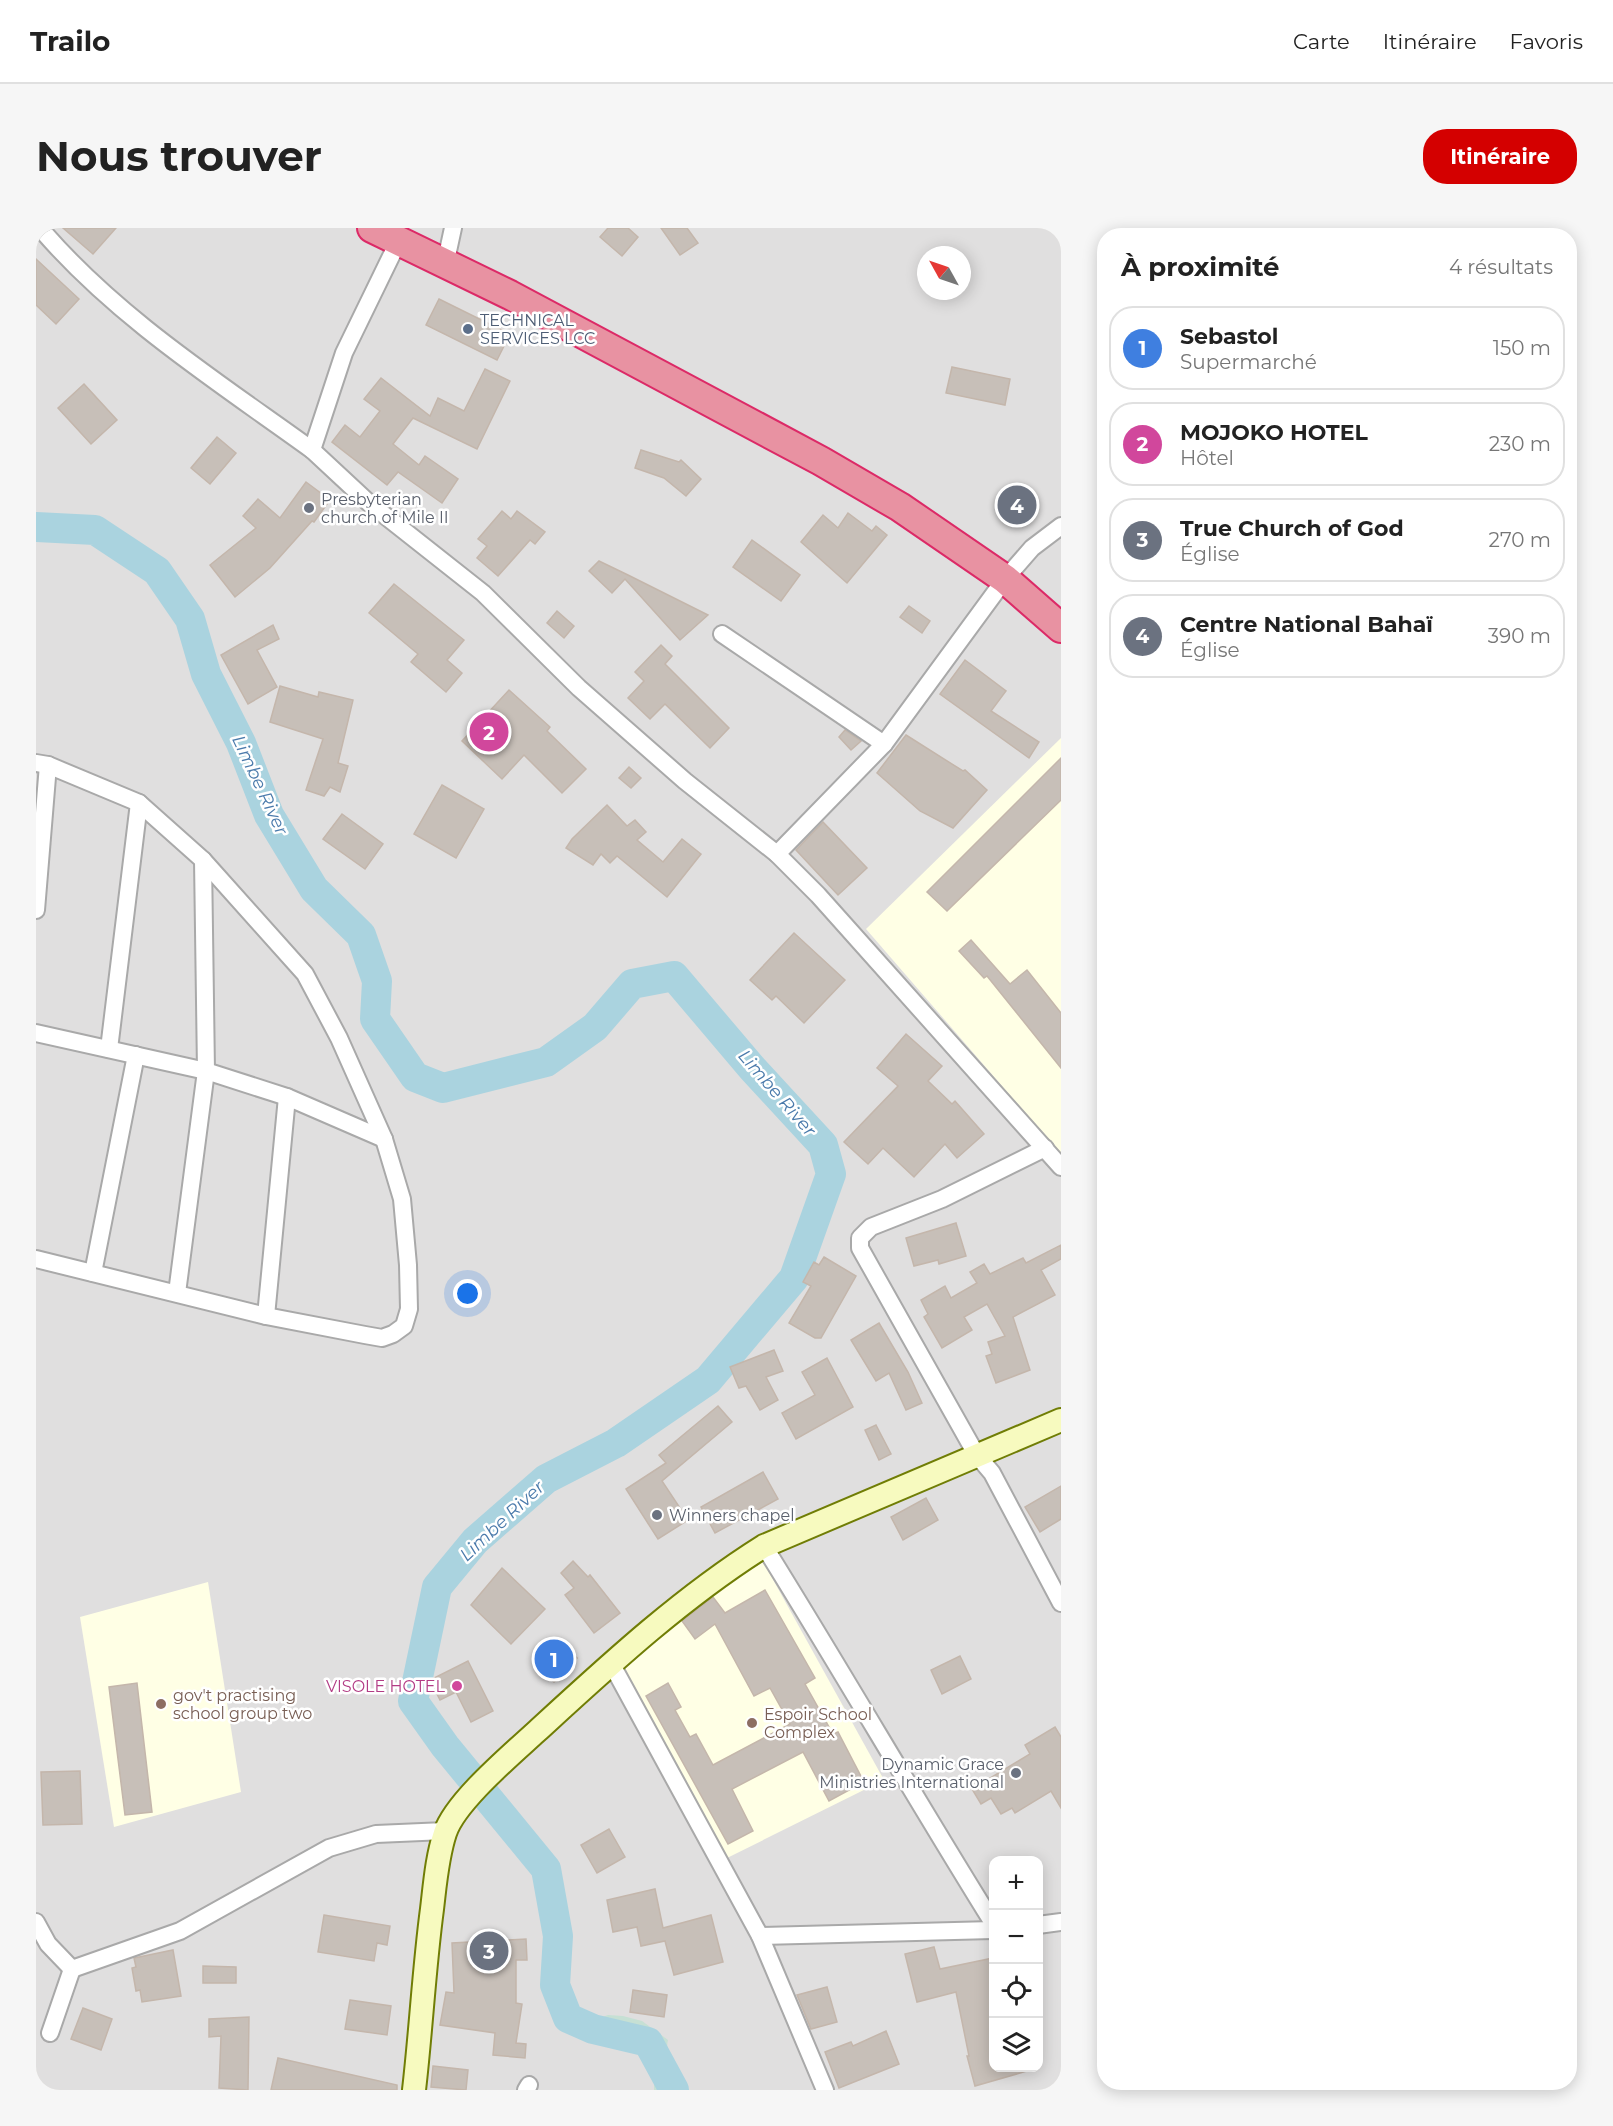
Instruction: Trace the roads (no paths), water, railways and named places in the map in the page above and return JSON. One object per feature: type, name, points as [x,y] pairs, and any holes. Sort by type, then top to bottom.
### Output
[{"type":"highway","points":[[372,228],[510,295],[820,461],[900,507],[1005,579],[1061,628]]},
{"type":"street","points":[[40,228],[63,256],[167,346],[312,450],[369,503],[483,593],[579,688],[685,781],[777,854],[818,895],[1061,1167]]},
{"type":"street","points":[[445,265],[453,228]]},
{"type":"street","points":[[312,450],[344,353],[398,242]]},
{"type":"street","points":[[777,854],[884,744],[1005,579],[1032,548],[1061,526]]},
{"type":"street","points":[[722,634],[884,744]]},
{"type":"street","points":[[36,910],[42,764],[139,803],[203,860],[305,974],[339,1038],[384,1139],[402,1199],[409,1309],[404,1326],[382,1338],[266,1316],[36,1259]]},
{"type":"street","points":[[109,1049],[139,803]]},
{"type":"street","points":[[177,1293],[206,1071],[203,860]]},
{"type":"street","points":[[36,1033],[206,1071],[287,1097],[384,1139]]},
{"type":"street","points":[[93,1273],[136,1055]]},
{"type":"street","points":[[266,1316],[287,1097]]},
{"type":"street","points":[[1045,1148],[942,1198],[871,1227],[860,1238],[860,1248],[976,1454],[992,1473],[1061,1603]]},
{"type":"street","points":[[414,2090],[422,2027],[426,1959],[445,1831],[471,1795],[491,1773],[611,1664],[723,1572],[764,1546],[976,1454],[1061,1420]]},
{"type":"street","points":[[764,1546],[839,1668],[915,1799],[989,1917]]},
{"type":"street","points":[[611,1664],[760,1936],[825,2090]]},
{"type":"street","points":[[72,1969],[180,1931],[329,1848],[376,1834],[445,1831]]},
{"type":"street","points":[[36,1922],[42,1944],[72,1969]]},
{"type":"street","points":[[1043,1924],[1061,1922]]},
{"type":"street","points":[[760,1936],[989,1930]]},
{"type":"street","points":[[50,2034],[72,1969]]},
{"type":"waterway","name":"Limbe River","points":[[36,527],[95,530],[157,571],[190,619],[206,674],[241,743],[269,815],[314,889],[361,935],[377,981],[375,1019],[415,1077],[443,1088],[546,1062],[595,1027],[632,984],[674,976],[752,1068],[823,1145],[831,1174],[794,1278],[708,1380],[616,1443],[546,1479],[475,1541],[437,1587],[413,1701],[445,1746],[546,1869],[558,1936],[555,1985],[568,2018],[593,2029],[648,2042],[674,2090]]},
{"type":"place","name":"TECHNICAL SERVICES LCC","points":[[468,329]]},
{"type":"place","name":"Centre National Bahaï","points":[[1017,505]]},
{"type":"place","name":"Presbyterian church of Mile II","points":[[309,508]]},
{"type":"place","name":"MOJOKO HOTEL","points":[[489,732]]},
{"type":"place","name":"Winners chapel","points":[[657,1515]]},
{"type":"place","name":"Sebastol","points":[[554,1659]]},
{"type":"place","name":"VISOLE HOTEL","points":[[457,1686]]},
{"type":"place","name":"gov't practising school group two","points":[[161,1704]]},
{"type":"place","name":"Espoir School Complex","points":[[752,1723]]},
{"type":"place","name":"Dynamic Grace Ministries International","points":[[1016,1773]]},
{"type":"place","name":"True Church of God","points":[[489,1951]]}]
